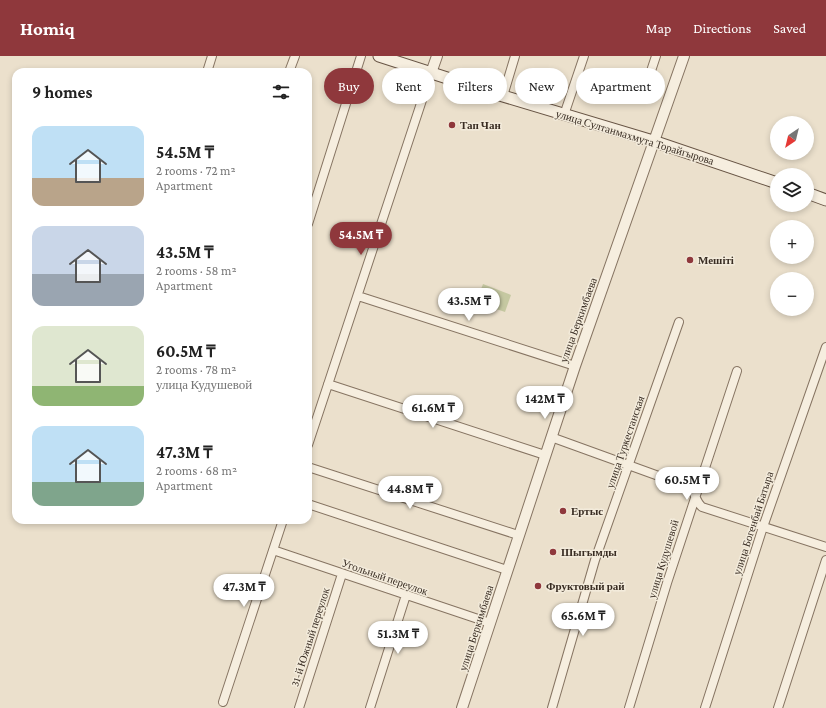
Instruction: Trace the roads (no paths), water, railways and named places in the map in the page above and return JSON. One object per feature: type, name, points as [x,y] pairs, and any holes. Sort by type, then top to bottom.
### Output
[{"type":"main road","name":"улица Султанмахмута Торайгырова","points":[[379,56],[416,68]]},
{"type":"main road","name":"улица Султанмахмута Торайгырова","points":[[507,97],[654,141],[770,181]]},
{"type":"main road","points":[[814,196],[826,200]]},
{"type":"street","points":[[208,68],[212,56]]},
{"type":"street","points":[[290,68],[295,56]]},
{"type":"street","points":[[312,211],[361,56]]},
{"type":"street","points":[[432,68],[436,56]]},
{"type":"street","points":[[507,83],[515,56]]},
{"type":"street","points":[[564,115],[584,56]]},
{"type":"street","points":[[652,68],[656,56]]},
{"type":"street","name":"улица Беркимбаева","points":[[462,708],[575,366],[684,56]]},
{"type":"street","points":[[312,433],[421,104]]},
{"type":"street","points":[[358,296],[575,366]]},
{"type":"street","name":"улица Туркестанская","points":[[552,708],[596,560],[679,322]]},
{"type":"street","name":"улица Богенбай Батыра","points":[[705,708],[763,526],[826,347]]},
{"type":"street","name":"улица Кудушевой","points":[[629,708],[696,494],[737,371]]},
{"type":"street","points":[[328,384],[545,455]]},
{"type":"street","points":[[551,437],[689,487],[696,494],[697,501],[702,507],[826,547]]},
{"type":"street","points":[[312,467],[518,535]]},
{"type":"street","points":[[312,505],[507,570]]},
{"type":"street","points":[[223,702],[282,524]]},
{"type":"street","name":"Угольный переулок","points":[[273,550],[490,623]]},
{"type":"street","points":[[778,708],[826,560]]},
{"type":"street","name":"31-й Южный переулок","points":[[298,708],[342,574]]},
{"type":"street","points":[[370,708],[406,595]]},
{"type":"place","name":"Тап Чан","points":[[452,125]]},
{"type":"place","name":"Мешіті","points":[[690,260]]},
{"type":"place","name":"Ертыс","points":[[563,511]]},
{"type":"place","name":"Шыгымды","points":[[553,552]]},
{"type":"place","name":"Фруктовый рай","points":[[538,586]]}]
